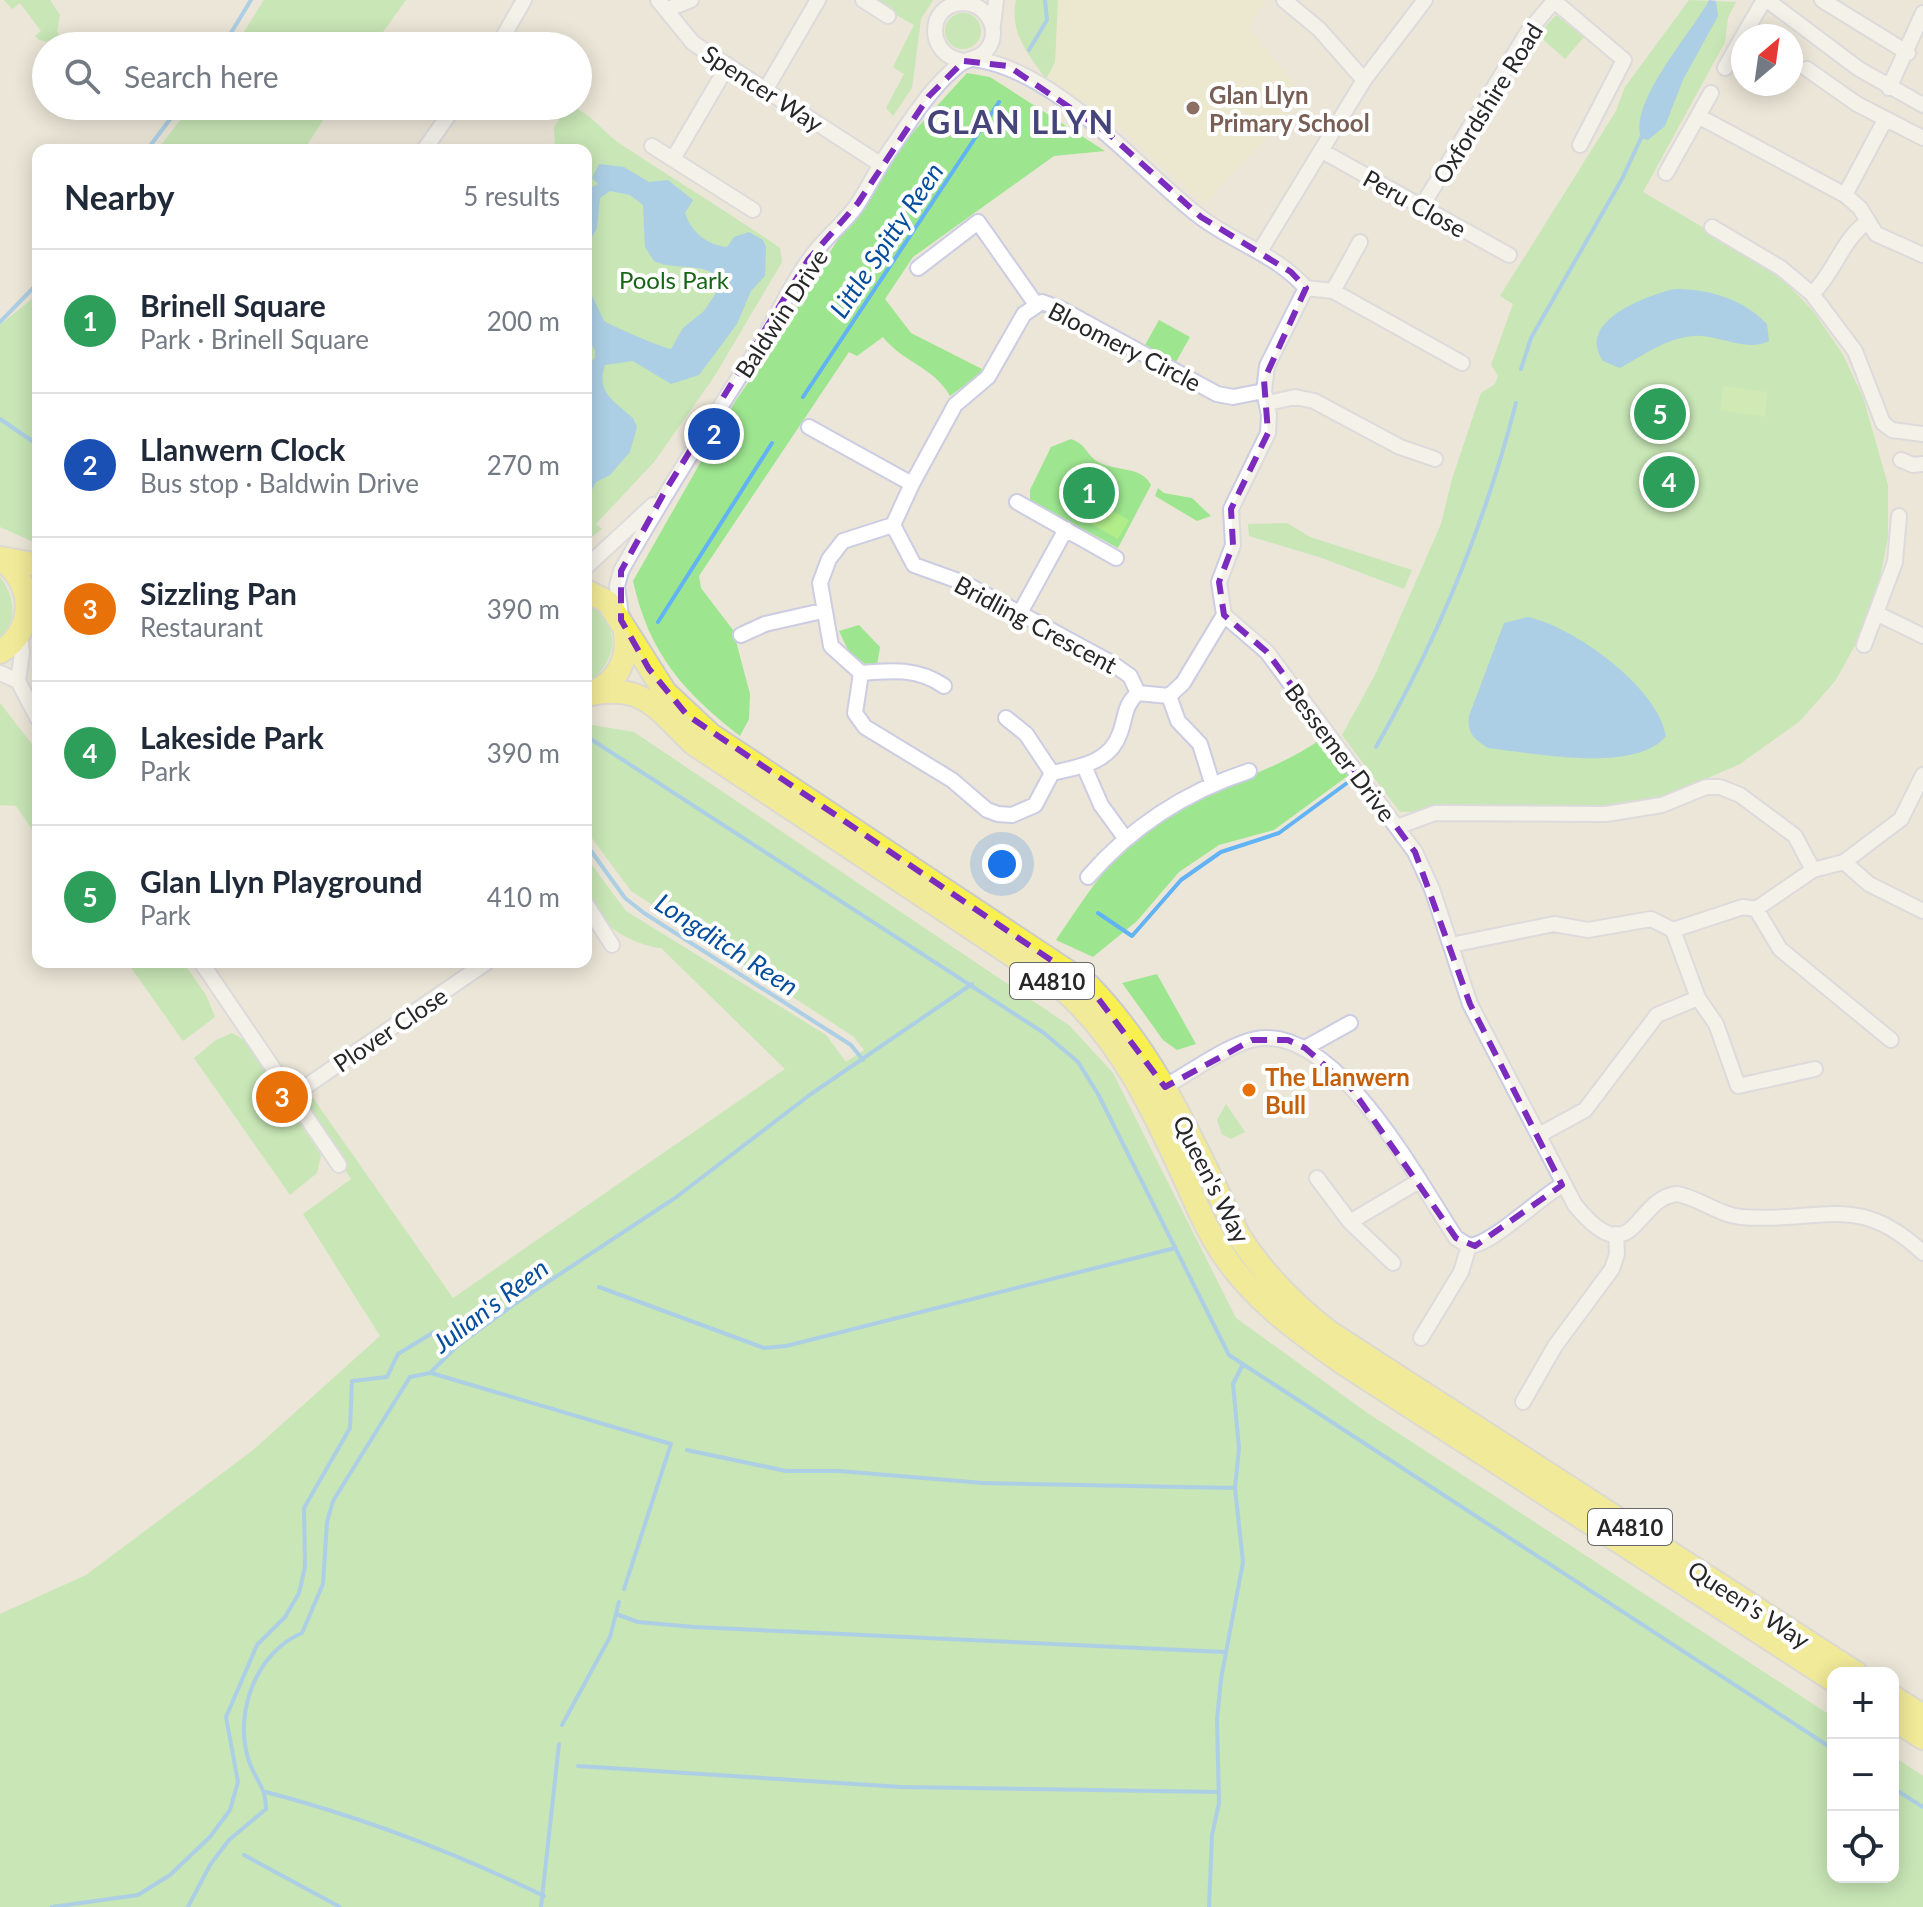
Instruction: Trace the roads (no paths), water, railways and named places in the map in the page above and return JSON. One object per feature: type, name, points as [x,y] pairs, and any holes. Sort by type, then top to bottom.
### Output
[{"type":"main road","points":[[0,558],[32,564]]},
{"type":"main road","points":[[0,558],[16,572],[24,586],[28,602],[21,631]]},
{"type":"main road","name":"Queen's Way","points":[[592,594],[608,602],[665,692],[711,735],[1088,985],[1113,1010],[1239,1236],[1256,1262],[1297,1307],[1329,1332],[1847,1667]]},
{"type":"main road","points":[[0,652],[32,618]]},
{"type":"main road","name":"Queen's Way","points":[[592,692],[609,683],[618,672],[627,642],[623,624]]},
{"type":"main road","name":"Queen's Way","points":[[592,694],[614,689],[632,692],[651,704],[694,744],[1063,989],[1156,1091],[1214,1241],[1235,1271],[1276,1314],[1343,1363],[1827,1676]]},
{"type":"main road","points":[[1899,1701],[1923,1716]]},
{"type":"main road","points":[[1899,1723],[1923,1738]]},
{"type":"street","points":[[508,32],[524,0]]},
{"type":"street","points":[[663,4],[691,0]]},
{"type":"street","points":[[766,89],[818,0]]},
{"type":"street","points":[[863,0],[888,16]]},
{"type":"street","points":[[929,96],[969,60],[989,47],[996,0]]},
{"type":"street","points":[[1284,0],[1319,29],[1364,80]]},
{"type":"street","points":[[1260,251],[1364,80],[1425,0]]},
{"type":"street","points":[[1553,0],[1624,60],[1580,145]]},
{"type":"street","name":"Oxfordshire Road","points":[[1422,206],[1527,33],[1553,0]]},
{"type":"street","points":[[1751,24],[1766,0],[1808,33],[1889,88],[1923,105]]},
{"type":"street","points":[[1822,0],[1908,53]]},
{"type":"street","points":[[1008,66],[983,11],[963,2],[949,7],[937,21],[935,39],[939,48],[954,60],[1008,66],[1109,134],[1201,217],[1283,264],[1306,288],[1333,291],[1462,363]]},
{"type":"street","name":"Spencer Way","points":[[663,4],[693,43],[880,164]]},
{"type":"street","points":[[1889,88],[1908,53],[1923,13]]},
{"type":"street","points":[[929,96],[937,70],[939,48]]},
{"type":"street","points":[[1725,68],[1731,57]]},
{"type":"street","points":[[673,159],[728,65]]},
{"type":"street","points":[[1807,69],[1885,120],[1923,138]]},
{"type":"street","points":[[1666,173],[1711,93]]},
{"type":"street","name":"Baldwin Drive","points":[[664,493],[764,338],[808,260],[839,230],[880,164],[929,96]]},
{"type":"street","points":[[1698,116],[1845,195],[1860,208],[1867,222],[1881,237],[1923,255]]},
{"type":"street","points":[[428,144],[445,120]]},
{"type":"street","points":[[1845,195],[1885,120]]},
{"type":"street","points":[[652,146],[753,210]]},
{"type":"street","name":"Peru Close","points":[[1322,151],[1509,255]]},
{"type":"street","points":[[918,268],[978,222],[1035,303]]},
{"type":"street","points":[[1812,294],[1828,277],[1852,234],[1867,222]]},
{"type":"street","points":[[1712,227],[1769,260],[1812,294],[1855,351],[1883,423],[1892,430],[1923,434]]},
{"type":"street","points":[[1333,291],[1360,242]]},
{"type":"street","points":[[1138,693],[1169,696],[1183,683],[1224,615],[1219,582],[1233,545],[1231,509],[1268,433],[1266,397],[1272,352],[1306,288]]},
{"type":"street","name":"Bloomery Circle","points":[[912,484],[955,405],[988,377],[1024,314],[1035,303],[1061,309],[1217,394],[1295,397],[1314,401],[1400,447],[1435,459]]},
{"type":"street","points":[[809,427],[912,484],[893,525],[852,535],[836,548],[820,583],[822,611],[835,653],[861,673],[906,671],[932,678],[944,686]]},
{"type":"street","points":[[1901,460],[1913,465],[1923,464]]},
{"type":"street","points":[[592,561],[664,493]]},
{"type":"street","points":[[623,624],[617,586],[621,571],[664,493]]},
{"type":"street","points":[[1017,502],[1116,558]]},
{"type":"street","points":[[1864,645],[1895,562],[1899,516]]},
{"type":"street","name":"Bridling Crescent","points":[[893,525],[914,565],[964,583],[1122,669],[1138,693],[1126,708],[1115,744],[1096,762],[1052,773]]},
{"type":"street","points":[[1020,613],[1066,529]]},
{"type":"street","points":[[741,635],[765,624],[822,611]]},
{"type":"street","points":[[1878,614],[1923,636]]},
{"type":"street","name":"Bessemer Drive","points":[[1224,615],[1267,652],[1397,827],[1424,869],[1470,1004],[1562,1185],[1581,1212],[1602,1230],[1616,1234]]},
{"type":"street","points":[[21,631],[18,681],[32,708]]},
{"type":"street","points":[[0,673],[18,681]]},
{"type":"street","points":[[861,673],[854,702],[859,721],[919,763],[952,780],[987,810],[1012,815],[1026,810],[1041,797],[1052,773],[1026,734],[1006,718]]},
{"type":"street","points":[[1169,696],[1178,721],[1200,744],[1212,783]]},
{"type":"street","points":[[1084,766],[1101,805],[1125,838]]},
{"type":"street","points":[[1088,877],[1125,838],[1159,813],[1212,783],[1249,771]]},
{"type":"street","points":[[1673,930],[1743,907],[1756,909],[1813,870],[1844,862],[1901,819],[1923,775]]},
{"type":"street","points":[[1397,827],[1435,813],[1606,814],[1662,805],[1706,787],[1720,787],[1740,795],[1795,836],[1813,870]]},
{"type":"street","points":[[1844,862],[1869,884],[1923,911]]},
{"type":"street","points":[[1756,909],[1780,949],[1891,1040]]},
{"type":"street","points":[[592,913],[612,945]]},
{"type":"street","points":[[1451,945],[1554,924],[1588,930],[1651,919],[1673,930],[1698,998],[1716,1024],[1738,1086],[1815,1069]]},
{"type":"street","points":[[205,968],[339,1165]]},
{"type":"street","name":"Plover Close","points":[[292,1096],[478,968]]},
{"type":"street","points":[[1539,1135],[1585,1110],[1657,1015],[1698,998]]},
{"type":"street","points":[[1305,1048],[1350,1023]]},
{"type":"street","points":[[1156,1091],[1252,1040],[1288,1040],[1305,1048],[1352,1089],[1456,1238],[1469,1246]]},
{"type":"street","points":[[1317,1178],[1350,1222],[1393,1263]]},
{"type":"street","points":[[1350,1222],[1419,1181]]},
{"type":"street","points":[[1469,1246],[1494,1236],[1528,1206],[1562,1185]]},
{"type":"street","points":[[1523,1402],[1560,1338],[1612,1269],[1617,1254],[1616,1234],[1633,1229],[1666,1195],[1677,1194],[1743,1217],[1869,1216],[1896,1229],[1923,1253]]},
{"type":"street","points":[[1421,1338],[1461,1272],[1469,1246]]},
{"type":"water","points":[[1709,0],[1716,1],[1718,16],[1683,80],[1665,126],[1648,140],[1641,138],[1644,105],[1664,68]]},
{"type":"water","points":[[599,164],[624,167],[649,182],[668,180],[693,200],[685,213],[696,232],[707,240],[727,247],[734,237],[749,232],[763,240],[766,247],[765,276],[751,291],[737,324],[699,375],[671,384],[633,361],[605,365],[605,390],[633,418],[637,427],[630,452],[610,475],[596,482],[592,490],[592,361],[595,350],[592,346],[592,296],[604,321],[671,349],[683,328],[704,311],[720,287],[717,278],[704,269],[654,261],[645,247],[643,205],[630,195],[610,191],[600,198],[597,228],[592,237],[592,187],[598,184],[592,178]]},
{"type":"water","points":[[1675,289],[1713,293],[1737,302],[1767,324],[1769,341],[1751,345],[1703,336],[1684,337],[1620,368],[1603,361],[1597,347],[1599,334],[1606,322],[1633,304]]},
{"type":"water","points":[[1528,617],[1547,623],[1590,646],[1631,679],[1660,717],[1666,736],[1652,748],[1608,758],[1530,754],[1488,748],[1479,742],[1470,732],[1469,716],[1504,623]]},
{"type":"waterway","name":"Little Spitty Reen","points":[[232,32],[251,0]]},
{"type":"waterway","name":"Little Spitty Reen","points":[[1029,50],[1047,20],[1045,0]]},
{"type":"waterway","name":"Little Spitty Reen","points":[[803,397],[999,102]]},
{"type":"waterway","name":"Little Spitty Reen","points":[[152,144],[170,120]]},
{"type":"waterway","points":[[1521,369],[1531,338],[1622,179],[1642,136]]},
{"type":"waterway","name":"Little Spitty Reen","points":[[0,322],[32,289]]},
{"type":"waterway","points":[[1376,747],[1420,665],[1458,580],[1490,492],[1516,403]]},
{"type":"waterway","name":"Little Spitty Reen","points":[[0,419],[32,441]]},
{"type":"waterway","name":"Little Spitty Reen","points":[[658,622],[772,443]]},
{"type":"waterway","points":[[592,740],[1044,1033],[1078,1062],[1098,1094],[1229,1355],[1827,1745]]},
{"type":"waterway","points":[[1098,913],[1132,936],[1181,880],[1221,852],[1279,833],[1347,783]]},
{"type":"waterway","name":"Longditch Reen","points":[[592,852],[625,898],[644,913],[851,1045],[863,1060]]},
{"type":"waterway","name":"Julian's Reen","points":[[188,1907],[210,1865],[229,1840],[266,1809],[264,1794],[250,1766],[244,1740],[247,1703],[261,1669],[286,1642],[302,1633],[323,1584],[327,1522],[333,1501],[410,1377],[430,1373],[457,1346],[516,1303],[675,1198],[811,1094],[972,984]]},
{"type":"waterway","points":[[599,1287],[764,1348],[786,1346],[1175,1248]]},
{"type":"waterway","points":[[52,1907],[138,1895],[170,1875],[210,1837],[230,1810],[238,1782],[226,1717],[257,1645],[285,1617],[299,1593],[305,1567],[304,1508],[350,1428],[352,1381],[387,1377],[398,1354],[434,1332]]},
{"type":"waterway","points":[[1209,1907],[1212,1835],[1219,1803],[1217,1719],[1221,1679],[1243,1562],[1235,1488],[1239,1448],[1233,1384],[1243,1364]]},
{"type":"waterway","points":[[431,1373],[671,1444],[624,1589]]},
{"type":"waterway","points":[[687,1450],[786,1471],[839,1471],[983,1483],[1235,1488]]},
{"type":"waterway","points":[[562,1725],[610,1637],[619,1602]]},
{"type":"waterway","points":[[616,1614],[638,1622],[694,1627],[1225,1652]]},
{"type":"waterway","points":[[541,1907],[559,1744]]},
{"type":"waterway","points":[[578,1766],[901,1787],[1219,1792]]},
{"type":"waterway","points":[[266,1792],[408,1837],[544,1896]]},
{"type":"waterway","points":[[1899,1792],[1923,1807]]},
{"type":"waterway","points":[[244,1855],[340,1907]]},
{"type":"place","name":"Glan Llyn Primary School","points":[[1193,108]]},
{"type":"place","name":"Glan Llyn Playground","points":[[1660,414]]},
{"type":"place","name":"Llanwern Clock","points":[[714,434]]},
{"type":"place","name":"Lakeside Park","points":[[1669,482]]},
{"type":"place","name":"Brinell Square","points":[[1089,493]]},
{"type":"place","name":"The Llanwern Bull","points":[[1249,1090]]},
{"type":"place","name":"Sizzling Pan","points":[[282,1097]]},
{"type":"district","name":"GLAN LLYN","points":[[1021,121]]},
{"type":"park label","name":"Pools Park","points":[[674,279]]}]
